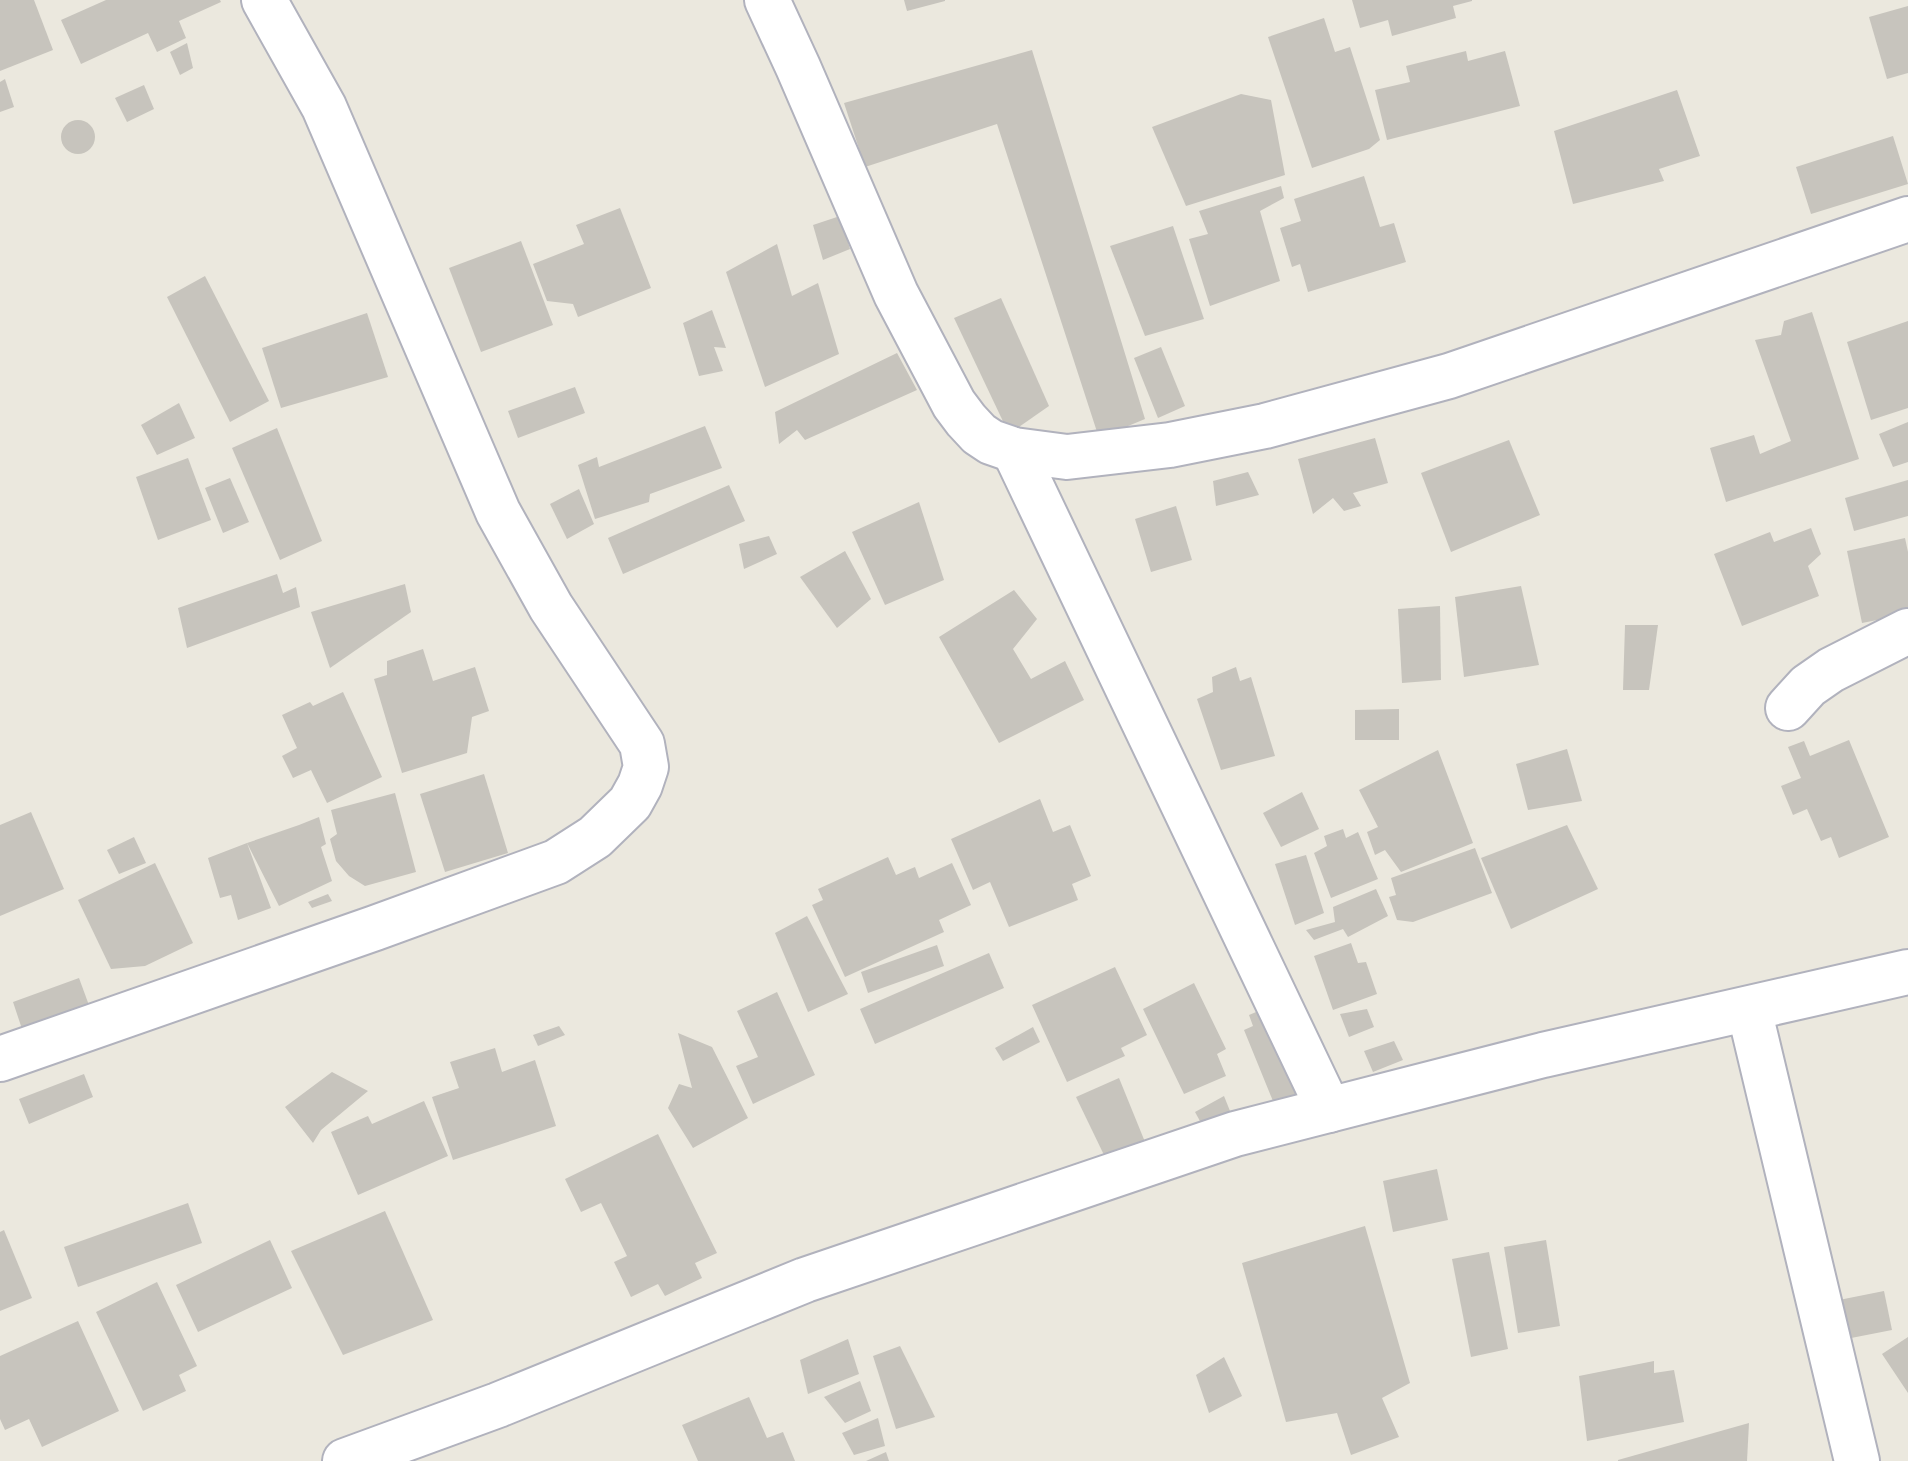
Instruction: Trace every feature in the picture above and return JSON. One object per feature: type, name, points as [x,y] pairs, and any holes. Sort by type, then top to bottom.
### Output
[{"type":"street","points":[[0,1059],[556,862],[595,837],[630,803],[646,767],[642,744],[551,607],[498,512],[324,107],[264,0]]},
{"type":"street","points":[[767,0],[896,294],[954,404],[979,434],[1014,450],[1067,457],[1170,445],[1265,426],[1449,376],[1908,219]]},
{"type":"street","points":[[1014,450],[1329,1110]]},
{"type":"street","points":[[1788,708],[1808,686],[1831,670],[1908,631]]},
{"type":"street","points":[[345,1461],[498,1405],[805,1280],[1235,1134],[1543,1055],[1908,972]]},
{"type":"street","points":[[1749,1009],[1857,1461]]},
{"type":"building","points":[[0,0],[34,0],[53,50],[0,71]]},
{"type":"building","points":[[106,0],[221,2],[179,21],[186,38],[157,52],[148,33],[81,64],[61,20]]},
{"type":"building","points":[[904,0],[945,0],[945,1],[907,11]]},
{"type":"building","points":[[1352,0],[1472,1],[1453,6],[1456,18],[1392,36],[1388,20],[1360,28]]},
{"type":"building","points":[[1908,6],[1908,73],[1887,79],[1869,17]]},
{"type":"building","points":[[1324,18],[1335,52],[1350,47],[1380,140],[1369,149],[1312,168],[1268,37]]},
{"type":"building","points":[[187,43],[193,68],[180,75],[170,52]]},
{"type":"building","points":[[1032,50],[1145,419],[1099,438],[997,124],[865,167],[844,103]]},
{"type":"building","points":[[1466,51],[1468,61],[1505,51],[1520,106],[1387,140],[1375,90],[1410,82],[1406,66]]},
{"type":"building","points":[[5,79],[14,107],[0,112],[0,82]]},
{"type":"building","points":[[144,85],[154,109],[127,122],[115,98]]},
{"type":"building","points":[[1677,90],[1700,156],[1659,169],[1664,181],[1573,204],[1554,131]]},
{"type":"building","points":[[1241,94],[1271,100],[1285,175],[1186,206],[1152,127]]},
{"type":"building","points":[[78,120],[90,125],[95,137],[90,149],[78,154],[66,149],[61,137],[66,125]]},
{"type":"building","points":[[1893,136],[1908,184],[1811,214],[1796,167]]},
{"type":"building","points":[[1364,176],[1380,227],[1394,223],[1406,262],[1308,292],[1300,264],[1292,267],[1280,228],[1301,221],[1294,199]]},
{"type":"building","points":[[1281,186],[1284,198],[1260,211],[1280,281],[1210,306],[1189,239],[1208,234],[1199,211]]},
{"type":"building","points":[[620,208],[651,288],[578,317],[573,304],[547,301],[533,264],[584,244],[576,225]]},
{"type":"building","points":[[840,216],[850,249],[823,260],[813,225]]},
{"type":"building","points":[[1173,226],[1204,319],[1145,336],[1110,246]]},
{"type":"building","points":[[521,241],[553,325],[481,352],[449,268]]},
{"type":"building","points":[[777,244],[792,296],[818,283],[839,354],[765,387],[726,272]]},
{"type":"building","points":[[205,276],[269,401],[230,422],[167,297]]},
{"type":"building","points":[[1001,298],[1049,406],[1009,434],[954,318]]},
{"type":"building","points":[[712,310],[726,348],[714,347],[723,371],[699,376],[683,323]]},
{"type":"building","points":[[1812,312],[1859,459],[1726,502],[1710,448],[1754,435],[1760,454],[1791,441],[1755,340],[1781,335],[1784,321]]},
{"type":"building","points":[[367,313],[388,377],[281,408],[262,348]]},
{"type":"building","points":[[1908,321],[1908,408],[1871,420],[1847,342]]},
{"type":"building","points":[[1161,347],[1185,406],[1158,418],[1134,358]]},
{"type":"building","points":[[897,353],[917,390],[805,440],[797,430],[779,444],[775,412]]},
{"type":"building","points":[[575,387],[585,413],[518,438],[508,411]]},
{"type":"building","points":[[179,403],[195,438],[157,455],[141,425]]},
{"type":"building","points":[[1908,422],[1908,462],[1893,467],[1879,434]]},
{"type":"building","points":[[705,426],[722,468],[650,494],[649,502],[595,519],[578,465],[597,457],[599,467]]},
{"type":"building","points":[[277,428],[322,541],[280,560],[232,448]]},
{"type":"building","points":[[1375,438],[1388,483],[1353,493],[1361,506],[1344,511],[1333,498],[1313,514],[1298,459]]},
{"type":"building","points":[[1509,440],[1540,515],[1451,552],[1421,473]]},
{"type":"building","points":[[188,458],[211,520],[158,540],[136,477]]},
{"type":"building","points":[[1248,472],[1259,495],[1216,506],[1213,481]]},
{"type":"building","points":[[230,478],[249,522],[223,533],[205,488]]},
{"type":"building","points":[[1908,480],[1908,516],[1854,531],[1845,498]]},
{"type":"building","points":[[729,485],[745,521],[623,574],[608,538]]},
{"type":"building","points":[[579,489],[594,524],[567,539],[550,504]]},
{"type":"building","points":[[919,502],[944,580],[885,605],[852,532]]},
{"type":"building","points":[[1176,506],[1192,560],[1151,572],[1135,519]]},
{"type":"building","points":[[1811,528],[1821,554],[1808,566],[1819,596],[1742,626],[1714,554],[1770,532],[1774,542]]},
{"type":"building","points":[[769,536],[777,554],[744,569],[739,544]]},
{"type":"building","points":[[1905,538],[1908,552],[1908,614],[1862,623],[1847,551]]},
{"type":"building","points":[[845,551],[871,599],[837,628],[800,577]]},
{"type":"building","points":[[277,574],[283,593],[296,587],[300,607],[187,648],[178,608]]},
{"type":"building","points":[[405,584],[411,612],[330,668],[311,612]]},
{"type":"building","points":[[1521,586],[1539,665],[1464,677],[1455,597]]},
{"type":"building","points":[[1014,590],[1037,619],[1013,649],[1031,679],[1065,661],[1084,700],[999,743],[939,637]]},
{"type":"building","points":[[1440,606],[1441,680],[1402,683],[1398,609]]},
{"type":"building","points":[[1625,625],[1658,625],[1649,690],[1623,690]]},
{"type":"building","points":[[423,649],[433,681],[475,667],[489,711],[472,717],[467,753],[402,773],[374,679],[387,675],[387,661]]},
{"type":"building","points":[[1236,667],[1240,681],[1251,677],[1275,756],[1221,770],[1197,699],[1213,692],[1212,677]]},
{"type":"building","points":[[343,692],[382,777],[327,803],[311,770],[293,778],[282,756],[297,748],[282,715],[310,702],[313,706]]},
{"type":"building","points":[[1399,709],[1399,740],[1355,740],[1355,710]]},
{"type":"building","points":[[1849,740],[1889,837],[1839,858],[1831,837],[1821,841],[1807,809],[1793,815],[1781,786],[1801,778],[1788,747],[1804,741],[1810,756]]},
{"type":"building","points":[[1567,749],[1582,801],[1528,810],[1516,764]]},
{"type":"building","points":[[1438,750],[1473,843],[1401,872],[1385,850],[1375,855],[1367,832],[1378,827],[1359,790]]},
{"type":"building","points":[[484,774],[508,853],[445,872],[420,794]]},
{"type":"building","points":[[1302,792],[1319,829],[1281,847],[1263,813]]},
{"type":"building","points":[[395,793],[416,872],[365,886],[349,876],[336,861],[330,839],[337,834],[331,810]]},
{"type":"building","points":[[1040,799],[1053,832],[1070,825],[1091,876],[1072,884],[1078,900],[1009,927],[990,882],[973,890],[951,839]]},
{"type":"building","points":[[31,812],[64,889],[0,916],[0,825]]},
{"type":"building","points":[[319,817],[326,844],[321,847],[332,881],[279,906],[247,843]]},
{"type":"building","points":[[1567,825],[1598,889],[1511,929],[1481,858]]},
{"type":"building","points":[[1343,829],[1346,838],[1358,832],[1378,879],[1331,898],[1314,853],[1327,846],[1324,836]]},
{"type":"building","points":[[134,837],[146,863],[119,874],[107,850]]},
{"type":"building","points":[[247,843],[271,908],[238,920],[231,895],[220,898],[208,858]]},
{"type":"building","points":[[1475,848],[1492,893],[1413,922],[1397,920],[1389,897],[1396,895],[1391,878]]},
{"type":"building","points":[[1306,855],[1324,913],[1295,925],[1275,864]]},
{"type":"building","points":[[888,857],[896,875],[915,867],[919,878],[952,863],[971,905],[939,920],[944,932],[845,977],[812,905],[823,900],[818,889]]},
{"type":"building","points":[[155,863],[193,943],[145,966],[111,969],[78,900]]},
{"type":"building","points":[[1376,889],[1388,916],[1348,937],[1343,929],[1314,940],[1306,930],[1335,922],[1333,907]]},
{"type":"building","points":[[328,894],[332,901],[312,908],[308,902]]},
{"type":"building","points":[[807,916],[848,994],[808,1012],[775,933]]},
{"type":"building","points":[[1351,943],[1358,963],[1366,962],[1377,994],[1333,1010],[1314,956]]},
{"type":"building","points":[[937,945],[944,966],[868,993],[861,972]]},
{"type":"building","points":[[989,953],[1004,988],[875,1044],[860,1009]]},
{"type":"building","points":[[1115,967],[1147,1035],[1121,1048],[1125,1056],[1067,1082],[1032,1005]]},
{"type":"building","points":[[79,978],[90,1008],[23,1032],[13,1002]]},
{"type":"building","points":[[1194,983],[1226,1049],[1217,1054],[1226,1076],[1184,1094],[1143,1009]]},
{"type":"building","points":[[777,992],[815,1075],[753,1104],[736,1066],[758,1057],[737,1011]]},
{"type":"building","points":[[1268,1007],[1303,1095],[1275,1106],[1244,1030],[1253,1026],[1249,1015]]},
{"type":"building","points":[[1367,1009],[1374,1027],[1349,1037],[1340,1014]]},
{"type":"building","points":[[559,1026],[565,1035],[538,1046],[533,1035]]},
{"type":"building","points":[[1033,1027],[1040,1042],[1003,1061],[995,1048]]},
{"type":"building","points":[[678,1033],[712,1047],[748,1118],[693,1148],[668,1108],[679,1084],[692,1088]]},
{"type":"building","points":[[1394,1041],[1403,1060],[1373,1072],[1364,1051]]},
{"type":"building","points":[[495,1048],[502,1072],[535,1060],[556,1126],[453,1160],[432,1097],[459,1088],[450,1062]]},
{"type":"building","points":[[332,1072],[368,1091],[321,1130],[313,1143],[285,1107]]},
{"type":"building","points":[[84,1074],[93,1097],[29,1124],[19,1099]]},
{"type":"building","points":[[1119,1078],[1145,1142],[1104,1155],[1076,1097]]},
{"type":"building","points":[[1224,1096],[1234,1121],[1206,1132],[1195,1112]]},
{"type":"building","points":[[424,1101],[448,1156],[358,1195],[331,1132],[368,1116],[372,1124]]},
{"type":"building","points":[[658,1134],[717,1253],[695,1263],[702,1278],[665,1296],[658,1284],[631,1297],[614,1262],[627,1256],[601,1203],[581,1212],[565,1179]]},
{"type":"building","points":[[1437,1169],[1448,1220],[1393,1232],[1383,1181]]},
{"type":"building","points":[[188,1203],[202,1243],[78,1287],[64,1247]]},
{"type":"building","points":[[385,1211],[433,1320],[343,1355],[291,1251]]},
{"type":"building","points":[[1365,1226],[1410,1383],[1382,1398],[1399,1437],[1351,1455],[1337,1413],[1286,1422],[1242,1263]]},
{"type":"building","points":[[4,1230],[32,1298],[0,1311],[0,1232]]},
{"type":"building","points":[[270,1240],[292,1288],[198,1332],[176,1285]]},
{"type":"building","points":[[1546,1240],[1560,1326],[1518,1333],[1504,1247]]},
{"type":"building","points":[[1489,1252],[1508,1349],[1471,1357],[1452,1259]]},
{"type":"building","points":[[157,1282],[197,1366],[179,1375],[186,1391],[143,1411],[96,1312]]},
{"type":"building","points":[[1884,1291],[1892,1330],[1846,1339],[1839,1300]]},
{"type":"building","points":[[78,1321],[119,1411],[42,1447],[29,1419],[5,1430],[0,1419],[0,1356]]},
{"type":"building","points":[[1908,1337],[1908,1393],[1882,1354]]},
{"type":"building","points":[[848,1339],[859,1374],[808,1394],[800,1360]]},
{"type":"building","points":[[900,1346],[935,1417],[896,1429],[873,1356]]},
{"type":"building","points":[[1224,1357],[1242,1396],[1209,1413],[1196,1375]]},
{"type":"building","points":[[1654,1361],[1654,1373],[1674,1370],[1684,1422],[1587,1441],[1579,1376]]},
{"type":"building","points":[[860,1381],[871,1411],[845,1423],[824,1397]]},
{"type":"building","points":[[749,1397],[767,1438],[783,1432],[795,1461],[698,1461],[682,1425]]},
{"type":"building","points":[[878,1418],[885,1446],[854,1455],[842,1433]]},
{"type":"building","points":[[1749,1423],[1747,1461],[1618,1461],[1618,1460]]},
{"type":"building","points":[[886,1452],[889,1461],[866,1461]]}]
